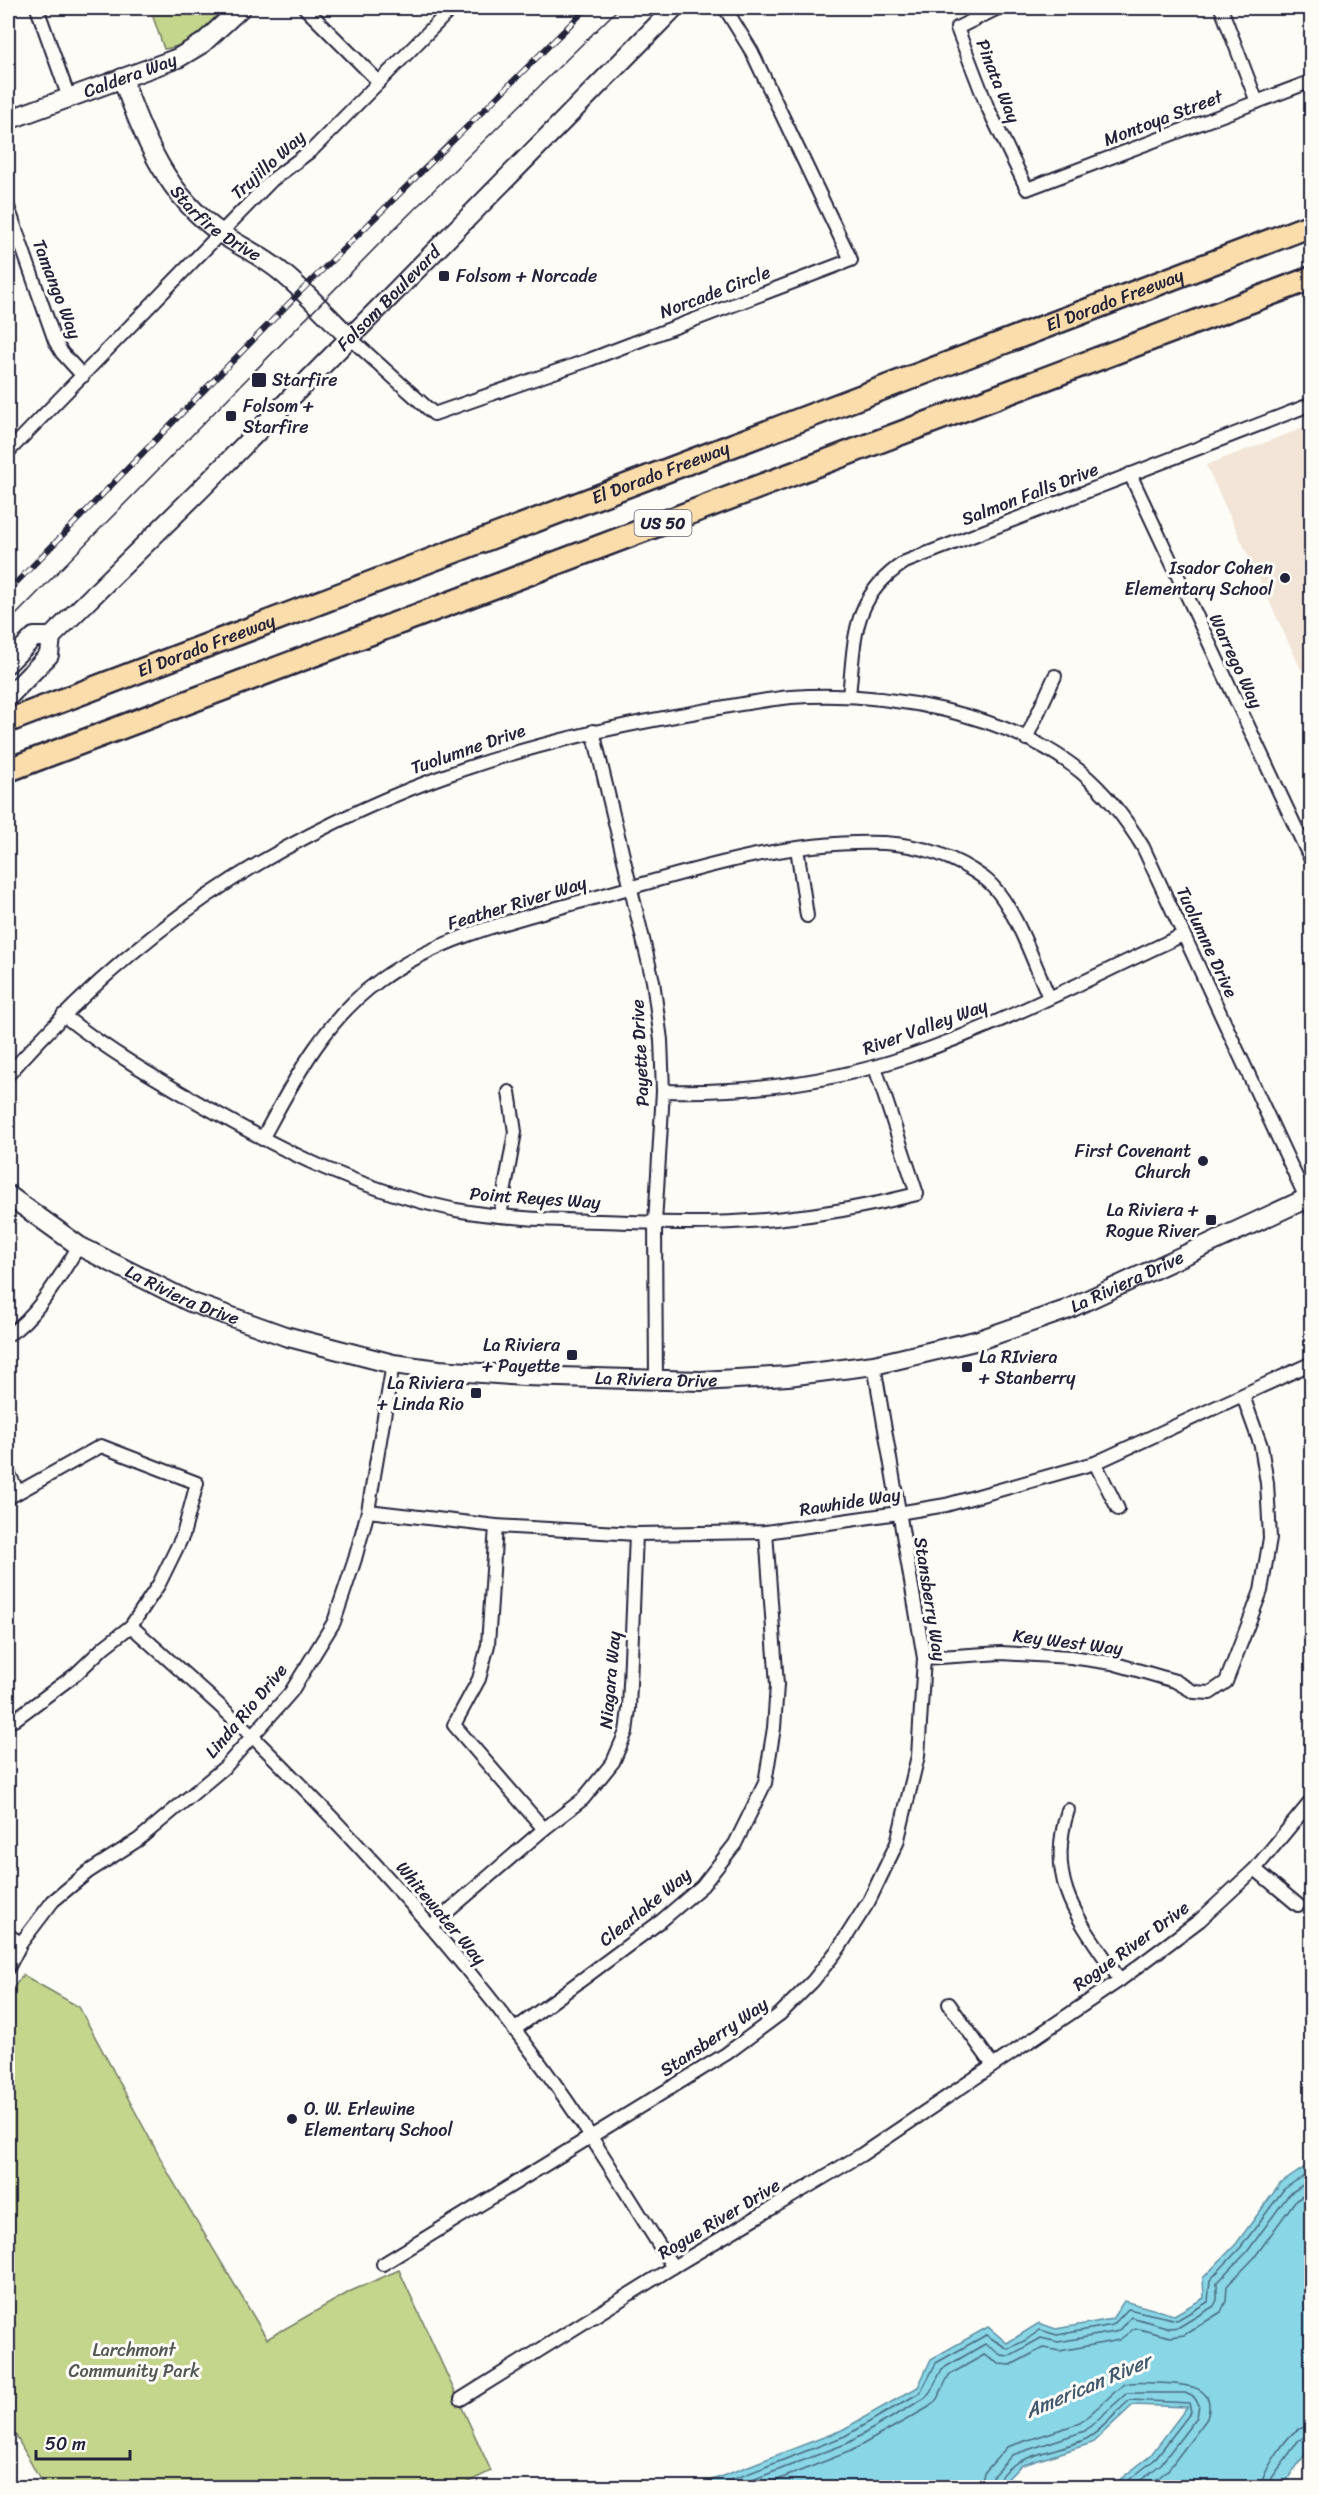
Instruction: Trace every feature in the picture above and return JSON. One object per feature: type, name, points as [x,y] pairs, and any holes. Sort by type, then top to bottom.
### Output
[{"type":"highway","name":"El Dorado Freeway","points":[[8,721],[1311,225]]},
{"type":"highway","name":"US 50","points":[[11,769],[1311,278]]},
{"type":"street","points":[[38,8],[69,98]]},
{"type":"street","name":"Caldera Way","points":[[8,120],[191,51],[216,33],[241,8]]},
{"type":"street","points":[[305,8],[379,82]]},
{"type":"street","name":"Trujillo Way","points":[[8,452],[272,180],[313,149],[452,8]]},
{"type":"street","name":"Folsom Boulevard","points":[[8,697],[49,655],[51,637],[204,486],[674,8]]},
{"type":"street","name":"Norcade Circle","points":[[350,338],[434,414],[586,361],[851,260],[752,52],[725,8]]},
{"type":"street","name":"Pinata Way","points":[[998,8],[957,28],[987,106],[1027,189]]},
{"type":"street","points":[[1221,8],[1257,102]]},
{"type":"street","name":"Starfire Drive","points":[[122,78],[148,146],[165,175],[197,214],[222,234],[278,269],[350,338]]},
{"type":"street","name":"Montoya Street","points":[[1027,189],[1311,81]]},
{"type":"street","name":"Tamango Way","points":[[8,207],[55,341],[62,353],[83,376]]},
{"type":"street","name":"Salmon Falls Drive","points":[[849,696],[858,621],[869,594],[889,572],[914,558],[1311,404]]},
{"type":"street","name":"Warrego Way","points":[[1130,474],[1311,862]]},
{"type":"street","name":"Folsom Boulevard","points":[[8,663],[34,637],[51,637]]},
{"type":"street","points":[[1026,739],[1055,676]]},
{"type":"street","name":"Tuolumne Drive","points":[[8,1075],[63,1015],[121,961],[161,930],[209,895],[291,845],[342,818],[448,773],[532,746],[593,731],[758,701],[849,696],[906,702],[938,709],[970,717],[1026,739],[1060,757],[1080,771],[1116,806],[1143,847],[1310,1202]]},
{"type":"street","name":"Payette Drive","points":[[593,731],[653,981],[661,1040],[663,1091],[655,1223],[656,1380]]},
{"type":"street","name":"Feather River Way","points":[[262,1139],[318,1042],[336,1019],[379,980],[404,964],[461,937],[728,861],[798,848],[836,845],[902,845],[938,854],[972,870],[986,880],[1009,908],[1049,997]]},
{"type":"street","points":[[798,848],[807,916]]},
{"type":"street","name":"River Valley Way","points":[[663,1091],[740,1090],[789,1084],[875,1067],[953,1040],[1183,935]]},
{"type":"street","name":"Point Reyes Way","points":[[63,1015],[145,1073],[262,1139],[329,1172],[371,1188],[424,1203],[500,1216],[736,1224],[776,1221],[871,1206],[917,1194],[875,1067]]},
{"type":"street","points":[[500,1216],[515,1132],[509,1092]]},
{"type":"street","name":"La Riviera Drive","points":[[8,1195],[79,1246],[190,1302],[285,1336],[393,1364],[439,1370],[524,1376],[701,1381],[788,1376],[874,1365],[979,1340],[1066,1310],[1310,1202]]},
{"type":"street","points":[[8,1335],[16,1330],[48,1293],[79,1246]]},
{"type":"street","name":"Linda Rio Drive","points":[[8,1968],[21,1943],[52,1901],[88,1872],[138,1839],[226,1766],[291,1692],[334,1622],[355,1559],[368,1511],[393,1364]]},
{"type":"street","name":"Rawhide Way","points":[[368,1511],[496,1526],[636,1534],[766,1532],[898,1513],[946,1505],[1095,1463],[1311,1364]]},
{"type":"street","name":"Stansberry Way","points":[[383,2264],[726,2054],[780,2014],[813,1981],[839,1948],[869,1901],[897,1843],[918,1756],[924,1658],[874,1365]]},
{"type":"street","name":"Key West Way","points":[[924,1658],[1001,1653],[1071,1657],[1112,1663],[1175,1681],[1194,1692],[1210,1694],[1226,1682],[1261,1591],[1270,1538],[1267,1483],[1261,1446],[1243,1396]]},
{"type":"street","points":[[8,1472],[13,1495],[101,1446],[197,1483],[183,1535],[159,1584],[131,1626],[43,1700],[14,1720],[8,1718]]},
{"type":"street","points":[[1095,1463],[1118,1509]]},
{"type":"street","points":[[496,1526],[488,1645],[479,1679],[454,1725],[544,1829]]},
{"type":"street","name":"Clearlake Way","points":[[514,2030],[662,1921],[702,1886],[735,1844],[765,1783],[774,1728],[777,1685],[766,1532]]},
{"type":"street","name":"Niagara Way","points":[[430,1926],[583,1798],[613,1762],[626,1732],[629,1709],[636,1534]]},
{"type":"street","name":"Whitewater Way","points":[[131,1626],[253,1737],[345,1830],[430,1926],[514,2030],[591,2136],[673,2267]]},
{"type":"street","name":"Rogue River Drive","points":[[461,2399],[673,2267],[861,2155],[992,2064],[1120,1980],[1200,1920],[1255,1869],[1311,1800]]},
{"type":"street","points":[[1068,1810],[1060,1834],[1063,1885],[1073,1910],[1120,1980]]},
{"type":"street","points":[[1255,1869],[1298,1905]]},
{"type":"street","points":[[8,1935],[21,1943]]},
{"type":"street","points":[[949,2004],[992,2064]]},
{"type":"shaded area","name":"Isador Cohen Elementary School","points":[[1311,425],[1311,691],[1206,465]]},
{"type":"green space","points":[[150,8],[225,8],[190,39],[164,49]]},
{"type":"green space","name":"Larchmont Community Park","points":[[23,1975],[79,2007],[171,2178],[267,2339],[351,2291],[399,2270],[491,2471],[456,2488],[44,2487],[8,2421],[8,1995]]},
{"type":"water","name":"American River","points":[[1311,2163],[1311,2446],[1282,2487],[1117,2487],[1118,2481],[1150,2456],[1187,2407],[1133,2405],[1092,2443],[1020,2466],[1000,2487],[694,2487],[842,2430],[918,2387],[931,2359],[988,2327],[1007,2343],[1039,2323],[1056,2329],[1112,2319],[1124,2301],[1174,2315],[1204,2298],[1203,2278],[1236,2244],[1280,2184]]},
{"type":"tram line","points":[[8,623],[382,241],[619,8]]},
{"type":"railway","points":[[8,591],[301,291],[587,8]]},
{"type":"place","name":"Folsom + Norcade","points":[[444,276]]},
{"type":"place","name":"Starfire","points":[[259,380]]},
{"type":"place","name":"Folsom + Starfire","points":[[231,416]]},
{"type":"place","name":"Isador Cohen Elementary School","points":[[1285,578]]},
{"type":"place","name":"First Covenant Church","points":[[1203,1161]]},
{"type":"place","name":"La Riviera + Rogue River","points":[[1211,1220]]},
{"type":"place","name":"La Riviera + Payette","points":[[572,1355]]},
{"type":"place","name":"La RIviera + Stanberry","points":[[967,1367]]},
{"type":"place","name":"La Riviera + Linda Rio","points":[[476,1393]]},
{"type":"place","name":"O. W. Erlewine Elementary School","points":[[292,2119]]}]
